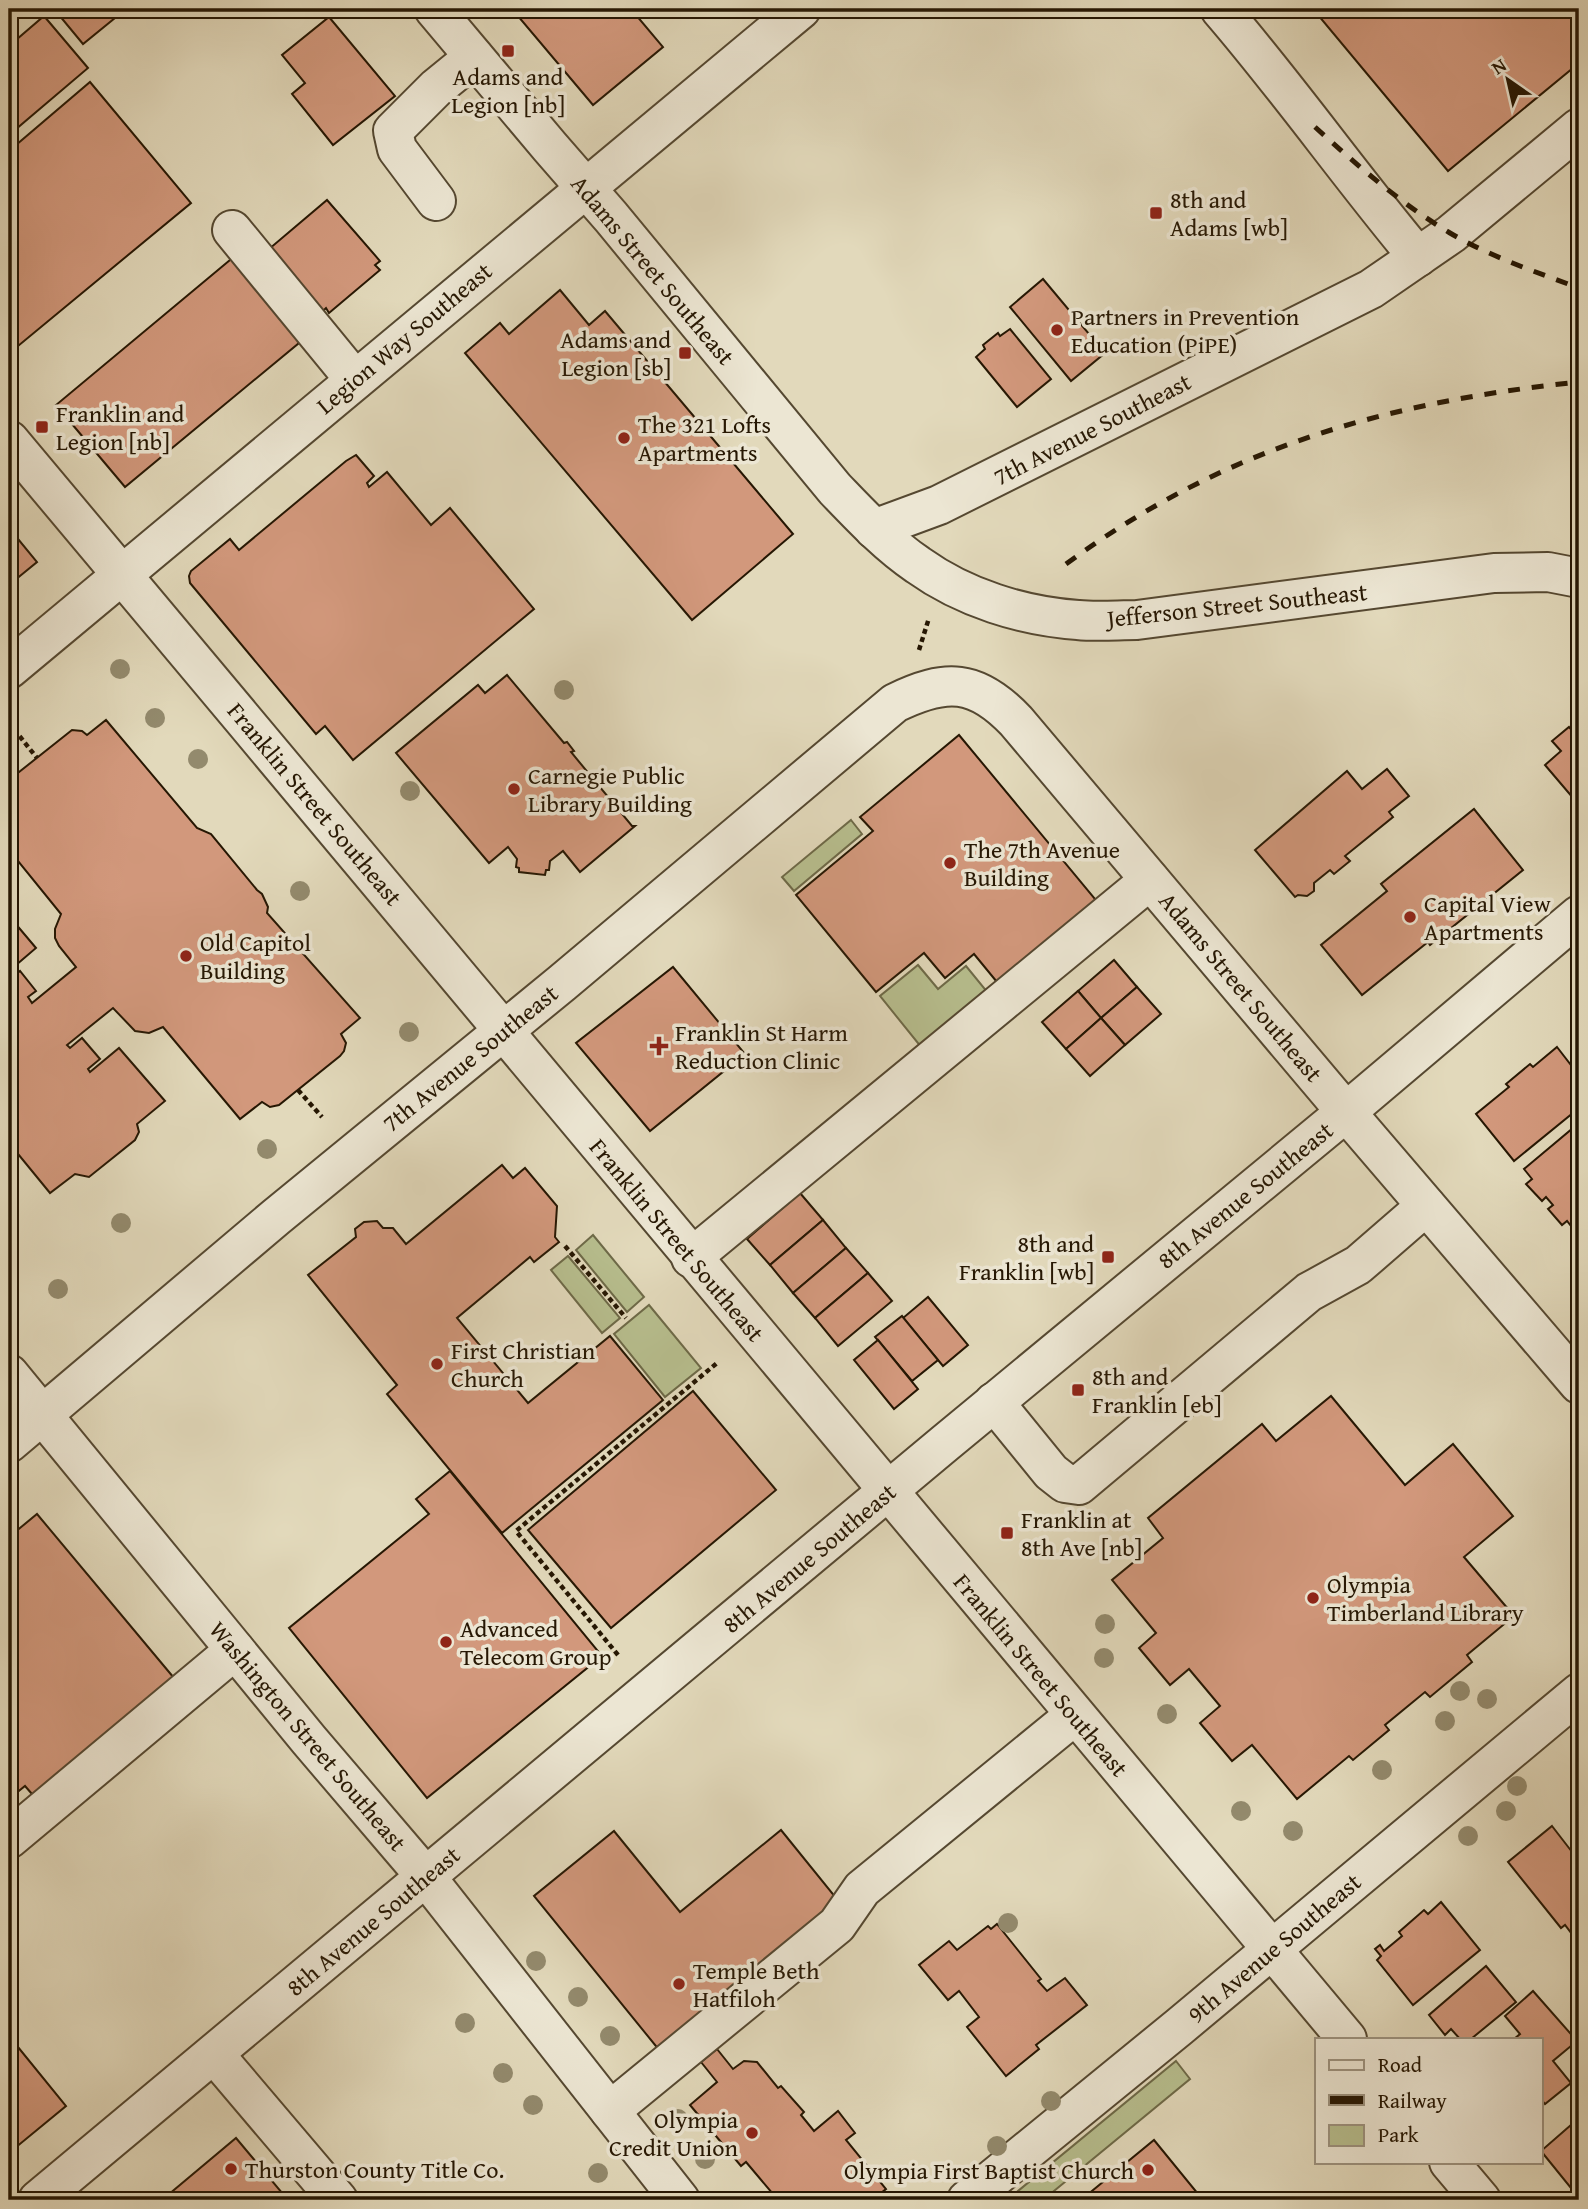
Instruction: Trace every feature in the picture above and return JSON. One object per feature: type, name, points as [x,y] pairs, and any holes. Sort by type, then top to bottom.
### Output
[{"type":"street","name":"Adams Street Southeast","points":[[434,9],[611,217],[835,489],[874,529]]},
{"type":"street","name":"Legion Way Southeast","points":[[9,669],[584,187],[801,9]]},
{"type":"street","points":[[1220,9],[1418,257]]},
{"type":"street","points":[[436,201],[397,149],[393,131],[436,88],[474,57]]},
{"type":"street","name":"7th Avenue Southeast","points":[[874,529],[940,505],[1371,289],[1451,234],[1579,128]]},
{"type":"street","points":[[232,230],[355,380]]},
{"type":"street","name":"Franklin Street Southeast","points":[[9,440],[1346,2038]]},
{"type":"street","name":"Jefferson Street Southeast","points":[[874,529],[917,565],[964,592],[1003,607],[1080,621],[1137,620],[1494,573],[1548,572],[1579,578]]},
{"type":"street","name":"Adams Street Southeast","points":[[938,686],[962,687],[984,693],[1001,705],[1579,1384]]},
{"type":"street","name":"7th Avenue Southeast","points":[[9,1443],[276,1217],[895,703],[938,686]]},
{"type":"street","points":[[691,1258],[1150,880]]},
{"type":"street","name":"8th Avenue Southeast","points":[[38,2200],[1579,915]]},
{"type":"street","points":[[994,1402],[1051,1472],[1065,1483],[1079,1485],[1309,1292],[1358,1265],[1426,1206]]},
{"type":"street","name":"Washington Street Southeast","points":[[9,1374],[426,1877],[680,2200]]},
{"type":"street","points":[[9,1839],[236,1650]]},
{"type":"street","name":"9th Avenue Southeast","points":[[967,2200],[1579,1693]]},
{"type":"street","points":[[610,2111],[837,1925],[862,1889],[1075,1715]]},
{"type":"street","points":[[214,2054],[338,2200]]},
{"type":"path","points":[[919,649],[932,610]]},
{"type":"path","points":[[9,723],[37,758]]},
{"type":"path","points":[[298,1090],[323,1117]]},
{"type":"path","points":[[565,1246],[626,1318]]},
{"type":"path","points":[[618,1655],[516,1531],[717,1363]]},
{"type":"green space","points":[[851,820],[862,834],[794,891],[782,877]]},
{"type":"green space","points":[[918,965],[938,989],[966,966],[993,999],[926,1053],[880,996]]},
{"type":"green space","points":[[593,1235],[644,1297],[627,1312],[576,1250]]},
{"type":"green space","points":[[568,1256],[620,1318],[602,1333],[551,1270]]},
{"type":"green space","points":[[649,1305],[701,1368],[665,1397],[614,1334]]},
{"type":"green space","points":[[1176,2061],[1190,2079],[1043,2200],[1007,2200]]},
{"type":"building","points":[[54,9],[126,9],[83,44]]},
{"type":"building","points":[[512,9],[631,9],[663,47],[593,105]]},
{"type":"building","points":[[1313,9],[1579,9],[1579,63],[1448,171]]},
{"type":"building","points":[[44,16],[88,68],[9,135],[9,46]]},
{"type":"building","points":[[329,17],[395,96],[333,145],[292,94],[305,83],[282,55]]},
{"type":"building","points":[[90,82],[191,203],[12,351],[9,348],[9,151]]},
{"type":"building","points":[[327,200],[380,261],[375,265],[380,270],[329,313],[326,308],[322,312],[269,249]]},
{"type":"building","points":[[236,255],[305,338],[125,487],[56,405]]},
{"type":"building","name":"Partners in Prevention Education (PiPE)","points":[[1043,279],[1105,353],[1071,381],[1010,307]]},
{"type":"building","name":"The 321 Lofts Apartments","points":[[560,290],[589,325],[605,311],[793,534],[692,620],[465,353],[500,323],[509,334]]},
{"type":"building","points":[[1010,329],[1051,379],[1017,407],[976,357],[985,349],[983,345],[998,333],[1000,336]]},
{"type":"building","points":[[356,455],[374,476],[367,483],[369,487],[387,472],[431,525],[450,508],[534,609],[353,760],[325,726],[316,734],[190,583],[189,576],[191,571],[230,539],[239,550]]},
{"type":"building","points":[[9,528],[37,562],[9,585]]},
{"type":"building","name":"Carnegie Public Library Building","points":[[507,675],[564,743],[567,742],[574,751],[571,752],[632,826],[635,826],[580,872],[563,851],[550,861],[545,875],[519,872],[516,867],[517,859],[508,847],[489,863],[396,753],[478,685],[485,693]]},
{"type":"building","name":"Old Capitol Building","points":[[106,720],[197,828],[211,834],[262,894],[268,907],[267,913],[360,1018],[341,1034],[346,1043],[340,1056],[279,1105],[270,1107],[262,1102],[240,1119],[163,1027],[149,1033],[135,1031],[113,1008],[67,1045],[70,1048],[82,1038],[100,1059],[88,1069],[90,1072],[119,1048],[165,1101],[137,1124],[139,1132],[135,1140],[89,1177],[75,1174],[50,1193],[9,1143],[9,980],[20,971],[36,991],[28,997],[32,1003],[76,967],[55,938],[55,929],[61,914],[9,850],[9,780],[72,730],[82,731],[87,735]]},
{"type":"building","points":[[1569,727],[1579,738],[1579,805],[1545,765],[1561,751],[1552,741]]},
{"type":"building","name":"The 7th Avenue Building","points":[[959,735],[1105,911],[1006,993],[974,954],[945,978],[924,953],[876,992],[796,895],[873,831],[860,817]]},
{"type":"building","points":[[1387,769],[1409,796],[1389,812],[1393,817],[1345,856],[1350,861],[1334,874],[1330,870],[1314,883],[1314,891],[1307,896],[1295,897],[1255,850],[1347,771],[1362,789]]},
{"type":"building","name":"Capital View Apartments","points":[[1474,809],[1523,870],[1430,945],[1428,942],[1362,995],[1321,945],[1387,891],[1381,884]]},
{"type":"building","points":[[9,916],[36,948],[9,971]]},
{"type":"building","points":[[1114,960],[1137,987],[1101,1018],[1078,991]]},
{"type":"building","points":[[673,967],[745,1054],[650,1131],[576,1043]]},
{"type":"building","points":[[1137,987],[1161,1014],[1125,1045],[1101,1018]]},
{"type":"building","points":[[1078,991],[1101,1018],[1066,1049],[1042,1022]]},
{"type":"building","points":[[1101,1018],[1125,1045],[1090,1076],[1066,1049]]},
{"type":"building","points":[[1557,1047],[1577,1073],[1575,1075],[1579,1080],[1579,1108],[1514,1161],[1476,1114],[1509,1087],[1506,1084],[1530,1064],[1533,1067]]},
{"type":"building","points":[[1579,1123],[1579,1227],[1575,1231],[1567,1221],[1562,1225],[1548,1209],[1553,1205],[1546,1197],[1542,1201],[1526,1184],[1532,1179],[1524,1169]]},
{"type":"building","name":"First Christian Church","points":[[502,1165],[513,1178],[525,1168],[557,1206],[555,1237],[559,1242],[534,1262],[530,1257],[457,1318],[528,1403],[610,1336],[663,1400],[502,1533],[387,1394],[397,1385],[308,1275],[356,1237],[355,1229],[364,1222],[377,1221],[383,1228],[393,1228],[406,1244]]},
{"type":"building","points":[[800,1193],[823,1220],[770,1265],[747,1239]]},
{"type":"building","points":[[823,1220],[846,1248],[793,1293],[770,1265]]},
{"type":"building","points":[[846,1248],[868,1273],[815,1318],[793,1293]]},
{"type":"building","points":[[868,1273],[892,1301],[838,1346],[815,1318]]},
{"type":"building","points":[[928,1297],[968,1345],[943,1366],[903,1318]]},
{"type":"building","points":[[902,1316],[938,1360],[912,1381],[875,1337]]},
{"type":"building","points":[[878,1340],[918,1389],[894,1409],[854,1360]]},
{"type":"building","points":[[693,1391],[776,1490],[611,1628],[528,1530]]},
{"type":"building","name":"Olympia Timberland Library","points":[[1331,1396],[1405,1485],[1453,1444],[1513,1516],[1464,1557],[1514,1616],[1467,1655],[1472,1662],[1430,1697],[1425,1692],[1385,1725],[1389,1730],[1353,1760],[1349,1756],[1297,1799],[1252,1745],[1232,1761],[1200,1723],[1220,1706],[1189,1669],[1170,1685],[1139,1648],[1156,1633],[1112,1580],[1163,1538],[1148,1518],[1262,1424],[1276,1441]]},
{"type":"building","name":"Advanced Telecom Group","points":[[450,1471],[602,1656],[427,1798],[289,1628],[429,1514],[416,1499]]},
{"type":"building","points":[[37,1514],[179,1684],[39,1802],[25,1786],[9,1799],[9,1537]]},
{"type":"building","points":[[1552,1826],[1579,1861],[1578,1942],[1565,1925],[1561,1928],[1508,1862]]},
{"type":"building","name":"Temple Beth Hatfiloh","points":[[781,1830],[845,1909],[664,2056],[534,1896],[614,1831],[680,1912]]},
{"type":"building","points":[[1441,1902],[1480,1950],[1413,2005],[1377,1960],[1381,1956],[1375,1949],[1380,1945],[1384,1951],[1402,1936],[1399,1932],[1424,1910],[1428,1914]]},
{"type":"building","points":[[997,1924],[1041,1979],[1038,1981],[1047,1991],[1065,1978],[1087,2005],[1036,2045],[1039,2049],[1006,2076],[967,2027],[979,2017],[959,1991],[948,2000],[919,1965],[949,1941],[957,1950],[988,1926],[991,1929]]},
{"type":"building","points":[[1486,1966],[1516,2002],[1472,2038],[1459,2038],[1451,2029],[1445,2035],[1429,2015]]},
{"type":"building","points":[[1533,1991],[1577,2041],[1553,2061],[1571,2083],[1545,2104],[1542,2100],[1542,2038],[1515,2038],[1520,2034],[1505,2016]]},
{"type":"building","points":[[9,2036],[66,2106],[9,2153]]},
{"type":"building","points":[[717,2049],[733,2069],[744,2061],[757,2062],[778,2088],[781,2086],[804,2112],[801,2115],[814,2131],[838,2111],[855,2133],[846,2140],[886,2189],[872,2200],[778,2200],[746,2162],[741,2166],[690,2105],[717,2082],[701,2062]]},
{"type":"building","points":[[1579,2118],[1579,2198],[1542,2152]]},
{"type":"building","name":"Thurston County Title Co.","points":[[236,2138],[288,2200],[162,2200]]},
{"type":"building","name":"Olympia First Baptist Church","points":[[1154,2140],[1203,2200],[1081,2200]]},
{"type":"railway","points":[[1315,127],[1397,197],[1450,233],[1497,257],[1579,288]]},
{"type":"railway","points":[[1066,564],[1125,524],[1186,489],[1309,437],[1440,403],[1579,382]]},
{"type":"place","name":"Adams and Legion [nb]","points":[[508,51]]},
{"type":"place","name":"8th and Adams [wb]","points":[[1156,213]]},
{"type":"place","name":"Partners in Prevention Education (PiPE)","points":[[1057,330]]},
{"type":"place","name":"Adams and Legion [sb]","points":[[685,353]]},
{"type":"place","name":"Franklin and Legion [nb]","points":[[42,427]]},
{"type":"place","name":"The 321 Lofts Apartments","points":[[624,438]]},
{"type":"place","name":"Carnegie Public Library Building","points":[[514,789]]},
{"type":"place","name":"The 7th Avenue Building","points":[[950,863]]},
{"type":"place","name":"Capital View Apartments","points":[[1410,917]]},
{"type":"place","name":"Old Capitol Building","points":[[186,956]]},
{"type":"place","name":"Franklin St Harm Reduction Clinic","points":[[659,1046]]},
{"type":"place","name":"8th and Franklin [wb]","points":[[1108,1257]]},
{"type":"place","name":"First Christian Church","points":[[437,1364]]},
{"type":"place","name":"8th and Franklin [eb]","points":[[1078,1390]]},
{"type":"place","name":"Franklin at 8th Ave [nb]","points":[[1007,1533]]},
{"type":"place","name":"Olympia Timberland Library","points":[[1313,1598]]},
{"type":"place","name":"Advanced Telecom Group","points":[[446,1642]]},
{"type":"place","name":"Temple Beth Hatfiloh","points":[[679,1984]]},
{"type":"place","name":"Olympia Credit Union","points":[[752,2133]]},
{"type":"place","name":"Thurston County Title Co.","points":[[231,2169]]},
{"type":"place","name":"Olympia First Baptist Church","points":[[1148,2170]]}]
